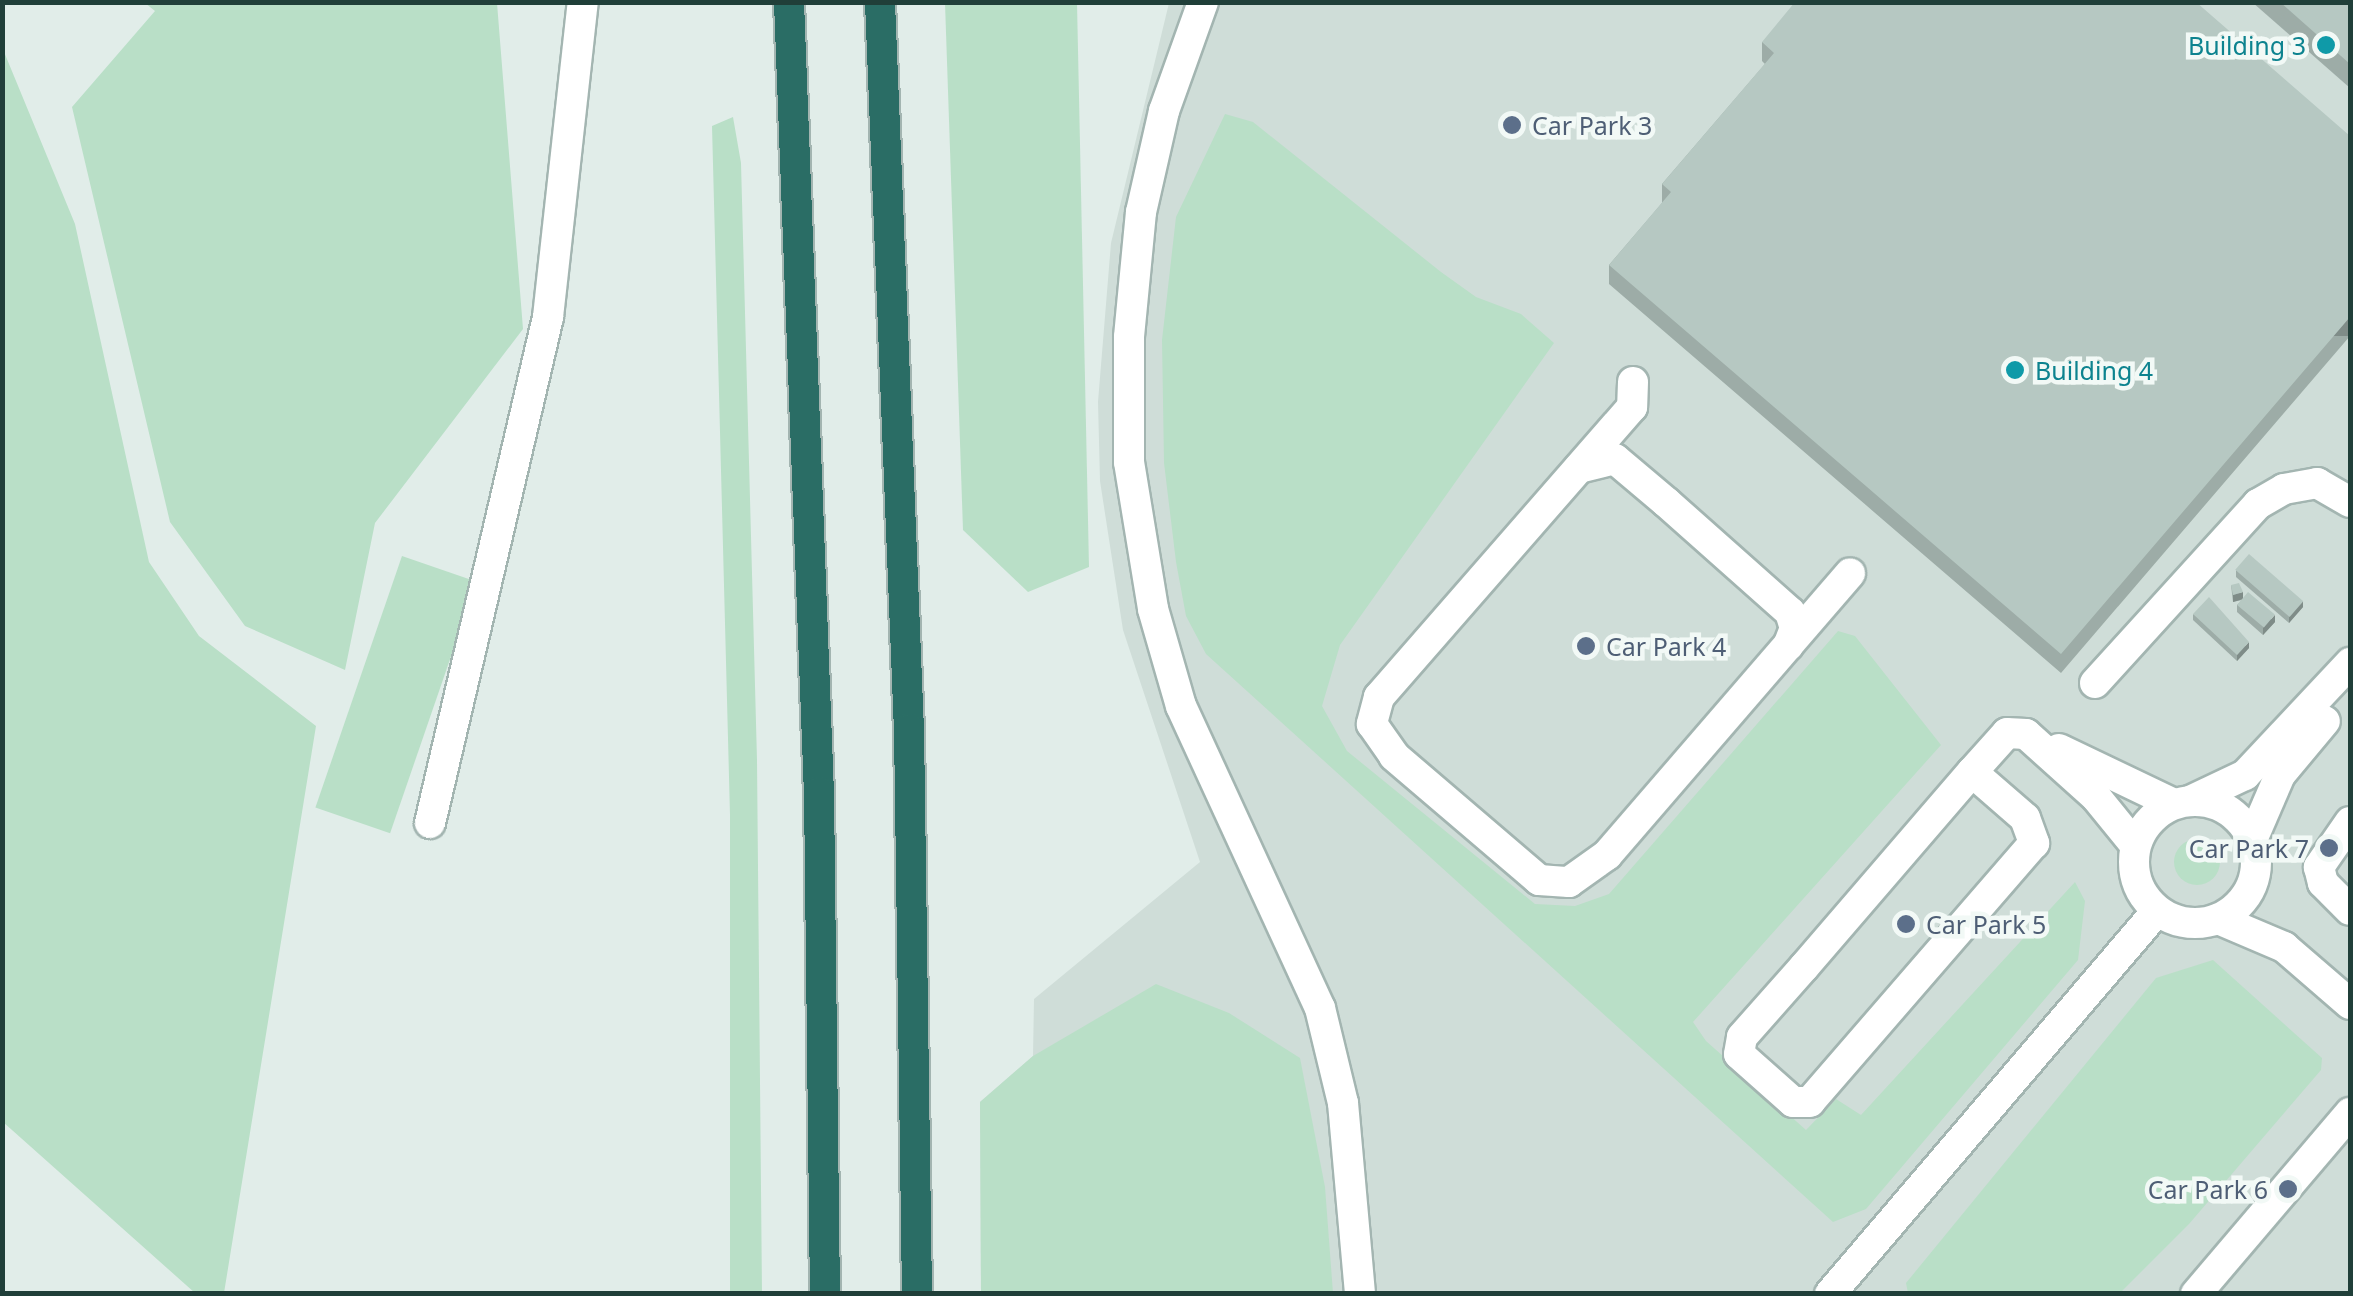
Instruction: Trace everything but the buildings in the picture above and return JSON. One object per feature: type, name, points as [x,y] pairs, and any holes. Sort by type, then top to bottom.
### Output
[{"type":"highway","points":[[789,2],[819,792],[825,1294]]},
{"type":"highway","points":[[880,2],[908,709],[917,1294]]},
{"type":"street","points":[[430,823],[548,317],[583,2]]},
{"type":"street","points":[[1202,2],[1164,111],[1140,212],[1129,337],[1129,462],[1153,608],[1181,706],[1305,970],[1328,1036],[1343,1102],[1360,1294]]},
{"type":"street","points":[[1633,382],[1632,407],[1373,712],[1378,736],[1394,756],[1539,880],[1568,882],[1587,874],[1850,572]]},
{"type":"street","points":[[1578,468],[1615,458],[1779,600],[1794,628],[1788,646]]},
{"type":"street","points":[[2095,683],[2258,504],[2284,488],[2317,483],[2350,502]]},
{"type":"street","points":[[2350,663],[2245,775],[2156,814],[2135,845],[2136,882],[2157,911],[2177,922],[2218,919],[2284,947],[2350,1004]]},
{"type":"street","points":[[2218,919],[2247,895],[2254,878],[2252,840],[2280,775],[2350,691]]},
{"type":"street","points":[[1972,772],[2025,818],[2034,843],[1810,1102],[1793,1102],[1739,1054],[1742,1036],[1972,772],[2007,734],[2026,734],[2183,802],[2229,811],[2252,840]]},
{"type":"street","points":[[2026,734],[2096,797],[2135,845]]},
{"type":"street","points":[[2350,822],[2319,867],[2323,883],[2350,910]]},
{"type":"street","points":[[1830,1294],[2157,911]]},
{"type":"street","points":[[2196,1294],[2350,1114]]},
{"type":"shaded area","points":[[1169,3],[2350,3],[2350,1293],[981,1293],[980,1102],[1033,1056],[1034,999],[1200,862],[1123,630],[1100,481],[1098,402],[1111,243]]},
{"type":"green space","points":[[145,3],[497,3],[523,329],[375,523],[345,670],[245,626],[170,522],[72,107],[155,11]]},
{"type":"green space","points":[[945,3],[1077,3],[1089,567],[1028,592],[963,530]]},
{"type":"green space","points":[[2,47],[75,224],[149,562],[199,636],[316,726],[224,1293],[195,1293],[3,1122]]},
{"type":"green space","points":[[1225,114],[1253,122],[1441,272],[1476,297],[1521,314],[1554,343],[1340,645],[1322,706],[1347,751],[1535,904],[1575,906],[1609,894],[1838,631],[1855,636],[1941,745],[1693,1022],[1706,1041],[1806,1130],[1836,1099],[1861,1115],[2075,882],[2085,901],[2078,960],[1866,1209],[1833,1222],[1206,654],[1186,616],[1176,562],[1164,463],[1162,340],[1176,217]]},
{"type":"green space","points":[[733,117],[741,163],[757,760],[762,1294],[730,1293],[730,815],[712,126]]},
{"type":"green space","points":[[402,556],[477,582],[390,833],[315,808]]},
{"type":"green space","points":[[2197,839],[2213,846],[2220,862],[2213,878],[2197,885],[2181,878],[2174,862],[2181,846]]},
{"type":"green space","points":[[2213,960],[2322,1058],[2321,1070],[2189,1224],[2120,1293],[1908,1293],[1906,1283],[2156,978]]},
{"type":"green space","points":[[1156,984],[1229,1013],[1300,1058],[1325,1187],[1333,1293],[981,1293],[980,1102],[1033,1056]]},
{"type":"place","name":"Building 3","points":[[2326,45]]},
{"type":"place","name":"Car Park 3","points":[[1512,125]]},
{"type":"place","name":"Building 4","points":[[2015,370]]},
{"type":"place","name":"Car Park 4","points":[[1586,646]]},
{"type":"place","name":"Car Park 7","points":[[2329,848]]},
{"type":"place","name":"Car Park 5","points":[[1906,924]]},
{"type":"place","name":"Car Park 6","points":[[2288,1189]]}]
